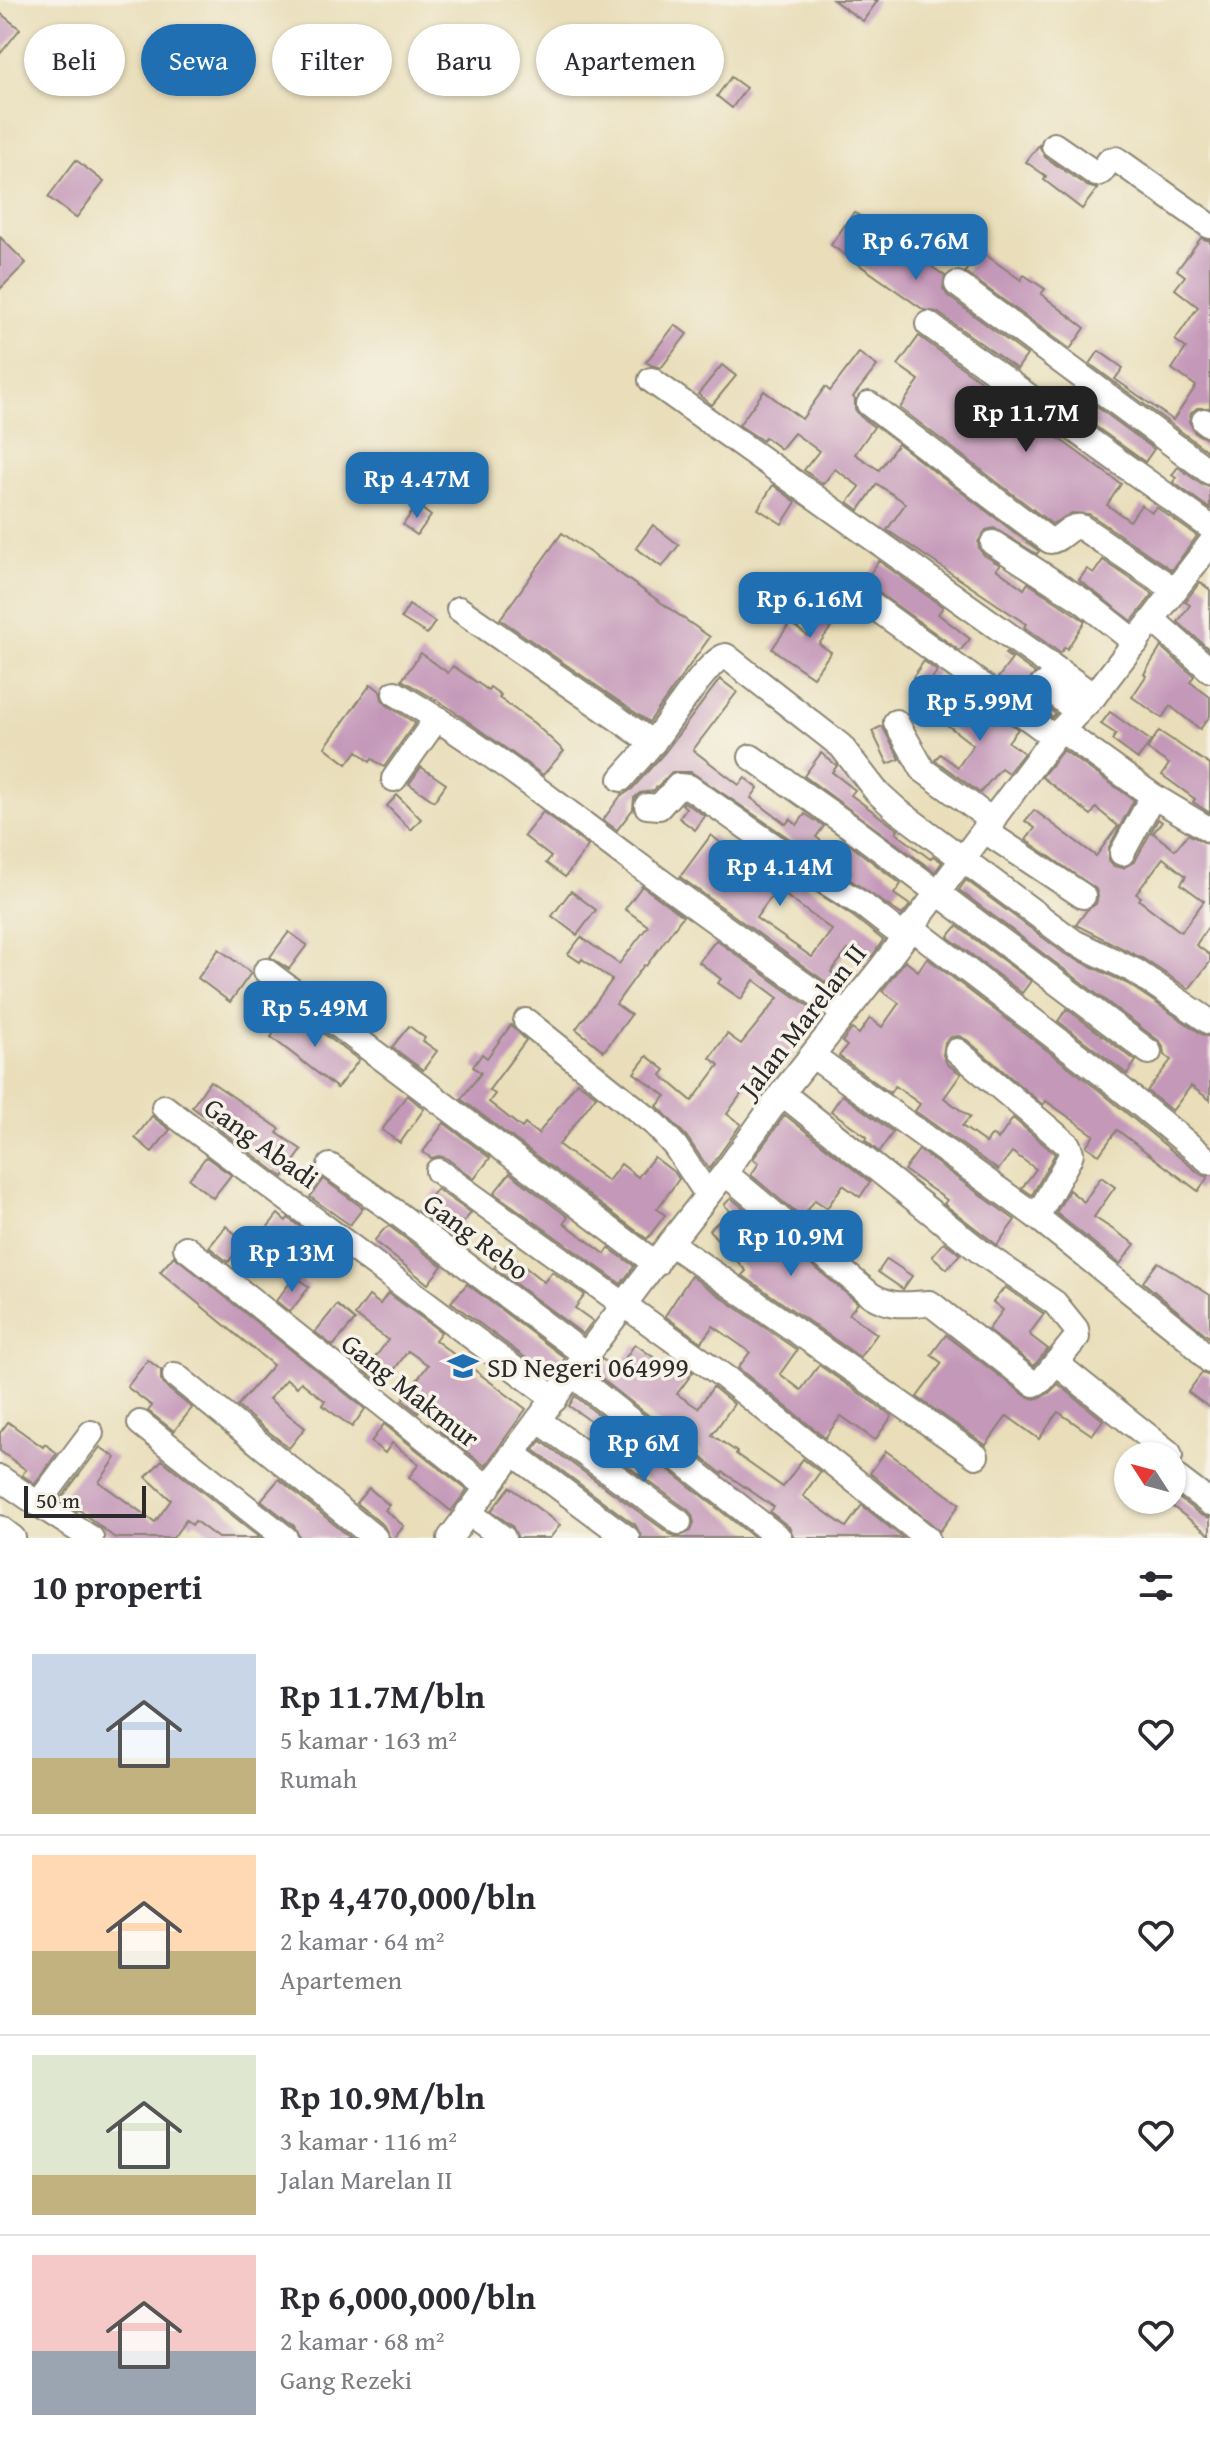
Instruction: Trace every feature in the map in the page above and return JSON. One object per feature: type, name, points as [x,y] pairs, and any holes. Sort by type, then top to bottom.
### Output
[{"type":"street","points":[[1054,145],[1096,174],[1110,160],[1116,159],[1210,226]]},
{"type":"street","points":[[957,284],[1210,472]]},
{"type":"street","points":[[928,324],[1210,527]]},
{"type":"street","points":[[651,380],[1072,719],[1153,796],[1210,830]]},
{"type":"street","points":[[869,404],[1050,541],[1071,528],[1081,527],[1175,590]]},
{"type":"street","points":[[993,543],[1083,601],[1136,643]]},
{"type":"street","name":"Jalan Marelan II","points":[[450,1538],[513,1453],[534,1419],[555,1399],[782,1093],[1072,719],[1136,643],[1210,544]]},
{"type":"street","points":[[859,596],[1072,719]]},
{"type":"street","points":[[459,609],[653,743]]},
{"type":"street","points":[[1153,620],[1210,670]]},
{"type":"street","points":[[621,779],[653,743],[707,670],[720,657],[726,656],[841,746],[876,791],[963,859],[1074,942],[1135,971],[1210,1022]]},
{"type":"street","points":[[1043,685],[1072,719]]},
{"type":"street","points":[[395,693],[437,718],[540,790],[845,1014]]},
{"type":"street","points":[[394,779],[437,718]]},
{"type":"street","points":[[896,722],[923,770],[989,826],[1083,896]]},
{"type":"street","points":[[751,757],[852,828],[1149,1052]]},
{"type":"street","points":[[647,806],[659,807],[678,786],[689,787],[821,879],[908,932],[1109,1079],[1210,1162]]},
{"type":"street","points":[[1122,853],[1153,796]]},
{"type":"street","points":[[266,971],[656,1264]]},
{"type":"street","points":[[526,1021],[656,1125],[675,1146],[707,1194]]},
{"type":"street","points":[[957,1051],[1068,1145],[1071,1153],[1069,1159],[1037,1217]]},
{"type":"street","points":[[813,1056],[1037,1217],[1187,1337],[1210,1361]]},
{"type":"street","points":[[725,1173],[871,1295],[885,1304],[930,1303],[1034,1384],[1042,1380],[1077,1337],[1076,1329],[1055,1303],[981,1252],[782,1093]]},
{"type":"street","name":"Gang Abadi","points":[[164,1107],[555,1399]]},
{"type":"street","name":"Gang Rebo","points":[[330,1166],[587,1356]]},
{"type":"street","points":[[438,1171],[726,1378],[927,1538]]},
{"type":"street","points":[[670,1243],[976,1456]]},
{"type":"street","name":"Gang Makmur","points":[[186,1248],[488,1488]]},
{"type":"street","points":[[1056,1363],[1155,1442]]},
{"type":"street","points":[[175,1375],[375,1538]]},
{"type":"street","points":[[573,1375],[779,1538]]},
{"type":"street","points":[[534,1419],[679,1522]]},
{"type":"street","points":[[140,1423],[285,1538]]},
{"type":"street","points":[[38,1504],[91,1433]]},
{"type":"street","points":[[513,1453],[627,1538]]},
{"type":"street","points":[[0,1478],[91,1538]]},
{"type":"street","points":[[1186,1485],[1210,1503]]},
{"type":"street","points":[[468,1512],[503,1538]]},
{"type":"street","points":[[0,1528],[13,1538]]},
{"type":"building","points":[[833,0],[878,0],[863,21]]},
{"type":"building","points":[[0,13],[20,29],[0,54]]},
{"type":"building","points":[[731,77],[746,88],[732,108],[717,96],[724,96],[724,86]]},
{"type":"building","points":[[1039,145],[1045,157],[1087,186],[1097,189],[1082,209],[1026,162]]},
{"type":"building","points":[[76,160],[104,182],[76,218],[48,197]]},
{"type":"building","points":[[854,212],[945,276],[943,289],[948,296],[1027,355],[1017,369],[937,312],[924,310],[831,245]]},
{"type":"building","points":[[0,237],[26,263],[0,289]]},
{"type":"building","points":[[1201,238],[1210,241],[1210,408],[1197,408],[1191,413],[1189,421],[1195,433],[1210,440],[1210,453],[1090,364],[1099,351],[1123,368],[1115,379],[1173,420],[1196,386],[1172,369],[1186,348],[1175,340],[1198,307],[1175,289],[1185,276],[1177,270]]},
{"type":"building","points":[[980,251],[1021,280],[1024,275],[1045,289],[1041,294],[1085,328],[1070,349],[965,272]]},
{"type":"building","points":[[675,325],[687,334],[661,368],[646,362]]},
{"type":"building","points":[[919,336],[1121,484],[1107,505],[1130,521],[1141,505],[1152,512],[1156,507],[1197,536],[1172,570],[1089,514],[1072,513],[1052,524],[900,408],[919,380],[898,365]]},
{"type":"building","points":[[859,353],[877,366],[853,397],[855,409],[874,427],[855,454],[879,470],[898,444],[1039,551],[1037,554],[994,528],[986,530],[978,542],[984,555],[1000,565],[996,569],[1024,589],[1028,583],[1085,621],[1067,649],[1065,647],[1060,653],[1024,627],[1026,624],[887,530],[905,504],[901,500],[877,484],[859,510],[848,502],[860,487],[835,469],[823,484],[804,470],[819,451],[794,433],[781,449],[765,437],[763,441],[739,425],[764,391],[802,419],[825,387],[830,391]]},
{"type":"building","points":[[722,365],[736,376],[712,405],[698,394]]},
{"type":"building","points":[[1073,389],[1154,449],[1145,462],[1063,403]]},
{"type":"building","points":[[1178,467],[1210,487],[1210,509],[1173,482],[1176,478],[1172,475]]},
{"type":"building","points":[[773,485],[796,502],[782,524],[758,509]]},
{"type":"building","points":[[417,505],[431,516],[417,535],[403,525]]},
{"type":"building","points":[[653,525],[679,545],[662,567],[636,548]]},
{"type":"building","points":[[562,533],[710,637],[649,722],[500,619]]},
{"type":"building","points":[[1103,560],[1153,594],[1132,621],[1079,580],[1087,569],[1094,573]]},
{"type":"building","points":[[879,561],[943,607],[938,614],[970,639],[960,651],[864,582]]},
{"type":"building","points":[[1200,582],[1210,590],[1210,650],[1178,622],[1190,605],[1185,602]]},
{"type":"building","points":[[844,586],[847,588],[844,595],[847,605],[819,644],[831,652],[813,677],[772,649],[790,623],[808,636]]},
{"type":"building","points":[[409,605],[435,622],[427,634],[401,618]]},
{"type":"building","points":[[1161,647],[1194,676],[1190,682],[1210,697],[1210,716],[1200,729],[1170,706],[1162,718],[1132,697]]},
{"type":"building","points":[[1006,652],[1035,673],[1028,682],[1029,690],[1056,714],[1052,717],[998,678],[1012,659]]},
{"type":"building","points":[[421,653],[448,673],[453,666],[488,690],[490,687],[501,695],[499,698],[534,723],[564,751],[543,775],[445,705],[402,680]]},
{"type":"building","points":[[924,661],[937,671],[927,687],[913,677]]},
{"type":"building","points":[[720,679],[737,692],[693,750],[739,785],[745,778],[758,788],[751,798],[786,824],[790,819],[797,825],[805,814],[824,826],[816,837],[837,853],[846,842],[901,884],[894,894],[910,905],[902,915],[691,772],[672,772],[653,791],[640,793],[634,798],[633,809],[617,830],[603,820],[622,794],[632,789],[665,752]]},
{"type":"building","points":[[371,684],[380,691],[387,705],[415,723],[384,767],[372,759],[370,762],[357,751],[347,764],[325,747]]},
{"type":"building","points":[[953,696],[969,708],[975,699],[1018,729],[1008,742],[1024,753],[1008,773],[1001,768],[980,793],[935,760],[940,754],[958,767],[973,745],[937,717]]},
{"type":"building","points":[[1110,712],[1151,741],[1138,759],[1112,740],[1116,734],[1101,724]]},
{"type":"building","points":[[882,726],[900,759],[888,764],[872,731]]},
{"type":"building","points":[[1159,731],[1210,765],[1210,813],[1162,775],[1169,764],[1147,749]]},
{"type":"building","points":[[1063,750],[1134,800],[1109,847],[1109,860],[1114,866],[1123,868],[1135,861],[1158,819],[1162,822],[1153,833],[1175,850],[1188,834],[1210,845],[1210,924],[1196,945],[1210,955],[1210,962],[1189,989],[1142,958],[1076,925],[1096,904],[1096,889],[1026,840],[1035,828],[1025,821],[1034,810],[1096,856],[1118,826],[1096,808],[1091,815],[1042,777]],"holes":[[[1163,858],[1186,876],[1181,884],[1204,901],[1181,932],[1139,900],[1141,897],[1136,894]]]},
{"type":"building","points":[[821,753],[837,766],[832,772],[855,790],[851,795],[930,859],[933,856],[942,862],[935,872],[804,776]]},
{"type":"building","points":[[421,767],[446,784],[434,801],[409,784]]},
{"type":"building","points":[[397,795],[421,819],[411,830],[387,806]]},
{"type":"building","points":[[684,802],[705,816],[695,830],[679,818],[686,808],[682,804]]},
{"type":"building","points":[[543,812],[588,846],[565,877],[546,863],[551,857],[524,836]]},
{"type":"building","points":[[711,835],[736,855],[744,844],[854,917],[883,940],[873,955],[863,962],[848,950],[831,972],[841,979],[834,988],[680,877]],"holes":[[[777,889],[832,930],[812,957],[756,918]]]},
{"type":"building","points":[[966,880],[1065,954],[1128,984],[1210,1037],[1210,1100],[1191,1086],[1172,1111],[1147,1091],[1171,1060],[1164,1055],[1159,1041],[959,890]]},
{"type":"building","points":[[642,886],[683,916],[616,1004],[631,1015],[604,1051],[576,1029],[612,980],[582,959],[580,962],[568,954],[581,937],[619,964],[648,926],[625,909]]},
{"type":"building","points":[[571,891],[596,910],[577,935],[552,916]]},
{"type":"building","points":[[957,926],[1031,981],[1022,993],[948,937]]},
{"type":"building","points":[[289,932],[307,945],[289,969],[270,957]]},
{"type":"building","points":[[716,940],[818,1013],[759,1095],[747,1086],[727,1114],[741,1124],[709,1169],[686,1136],[657,1106],[666,1096],[634,1073],[647,1056],[665,1070],[661,1075],[692,1101],[719,1065],[710,1058],[727,1034],[741,1044],[778,998],[754,980],[741,999],[718,983],[721,979],[699,962]]},
{"type":"building","points":[[219,949],[251,973],[230,1002],[198,978]]},
{"type":"building","points":[[927,958],[1100,1091],[1200,1174],[1208,1177],[1198,1191],[1117,1130],[1099,1155],[1086,1146],[1094,1135],[1046,1101],[1043,1105],[967,1040],[959,1036],[951,1037],[945,1042],[943,1055],[947,1064],[961,1074],[944,1098],[970,1117],[962,1126],[986,1143],[992,1135],[998,1140],[1013,1118],[1055,1154],[1032,1195],[1022,1188],[1036,1169],[1012,1152],[998,1170],[915,1111],[920,1104],[895,1086],[890,1093],[839,1056],[847,1046],[842,1042],[852,1029],[859,1034],[870,1018],[882,1027],[899,1003],[882,991],[905,961],[918,971]]},
{"type":"building","points":[[355,994],[376,1010],[365,1025],[343,1010]]},
{"type":"building","points":[[1067,1009],[1136,1061],[1127,1074],[1058,1021]]},
{"type":"building","points":[[292,1010],[359,1060],[337,1088],[271,1037]]},
{"type":"building","points":[[511,1025],[526,1040],[489,1090],[495,1094],[489,1102],[522,1128],[525,1124],[538,1134],[577,1082],[596,1096],[559,1145],[608,1181],[621,1164],[638,1177],[654,1157],[675,1173],[679,1179],[657,1209],[665,1215],[647,1239],[461,1099],[481,1073],[473,1067],[482,1054],[487,1058]]},
{"type":"building","points":[[409,1026],[437,1051],[423,1070],[392,1047]]},
{"type":"building","points":[[210,1081],[280,1129],[277,1133],[302,1150],[283,1177],[192,1107]]},
{"type":"building","points":[[407,1095],[424,1109],[400,1143],[382,1130]]},
{"type":"building","points":[[842,1095],[893,1132],[879,1152],[865,1140],[867,1137],[831,1111]]},
{"type":"building","points":[[785,1115],[870,1182],[860,1197],[843,1185],[827,1208],[815,1200],[802,1218],[751,1175],[759,1163],[753,1159]]},
{"type":"building","points":[[152,1116],[170,1130],[152,1152],[135,1138]]},
{"type":"building","points":[[444,1123],[490,1158],[474,1179],[446,1158],[431,1158],[423,1152]]},
{"type":"building","points":[[919,1150],[1015,1220],[997,1245],[944,1204],[947,1200],[904,1170]]},
{"type":"building","points":[[206,1157],[231,1175],[213,1198],[189,1179]]},
{"type":"building","points":[[510,1173],[568,1217],[564,1223],[605,1254],[609,1248],[634,1266],[621,1284],[494,1193]]},
{"type":"building","points":[[1101,1177],[1115,1187],[1094,1217],[1135,1244],[1120,1264],[1056,1213],[1069,1190],[1084,1202]]},
{"type":"building","points":[[323,1179],[363,1208],[350,1225],[310,1197]]},
{"type":"building","points":[[437,1189],[471,1213],[452,1236],[419,1211]]},
{"type":"building","points":[[731,1198],[858,1303],[849,1314],[877,1334],[860,1357],[742,1275],[746,1271],[709,1230],[730,1211],[724,1205]]},
{"type":"building","points":[[278,1214],[327,1247],[306,1275],[292,1265],[296,1260],[262,1234]]},
{"type":"building","points":[[226,1226],[245,1242],[228,1262],[209,1247]]},
{"type":"building","points":[[389,1226],[442,1266],[428,1284],[374,1241]]},
{"type":"building","points":[[944,1242],[960,1254],[947,1269],[932,1256]]},
{"type":"building","points":[[506,1252],[544,1282],[552,1272],[585,1295],[575,1308],[593,1321],[583,1334],[494,1268]]},
{"type":"building","points":[[174,1256],[365,1409],[352,1427],[322,1405],[325,1401],[301,1382],[297,1387],[287,1379],[269,1399],[305,1428],[289,1448],[237,1406],[273,1365],[160,1272]]},
{"type":"building","points":[[887,1259],[912,1276],[903,1289],[878,1272]]},
{"type":"building","points":[[1158,1262],[1210,1295],[1210,1338],[1143,1282]]},
{"type":"building","points":[[295,1276],[309,1287],[290,1312],[276,1301]]},
{"type":"building","points":[[691,1276],[797,1350],[780,1374],[801,1390],[819,1365],[892,1416],[875,1440],[841,1416],[825,1438],[738,1368],[750,1352],[713,1326],[701,1342],[665,1316]]},
{"type":"building","points":[[467,1284],[565,1358],[551,1377],[451,1302]]},
{"type":"building","points":[[1005,1287],[1044,1314],[1030,1333],[1048,1349],[1034,1366],[988,1330],[1003,1310],[993,1302]]},
{"type":"building","points":[[388,1293],[441,1332],[435,1340],[526,1409],[485,1466],[440,1431],[450,1418],[427,1401],[418,1413],[402,1400],[428,1365],[408,1351],[383,1385],[365,1371],[388,1340],[355,1315],[369,1296],[380,1304]]},
{"type":"building","points":[[337,1305],[355,1320],[333,1346],[315,1332]]},
{"type":"building","points":[[946,1335],[1026,1396],[1034,1399],[1041,1397],[1058,1384],[1103,1420],[1092,1435],[1058,1412],[1039,1439],[1007,1416],[986,1445],[917,1397],[942,1363],[931,1355]]},
{"type":"building","points":[[635,1344],[674,1372],[680,1364],[693,1372],[677,1394],[698,1408],[713,1387],[734,1404],[712,1435],[736,1454],[783,1487],[803,1459],[820,1472],[803,1496],[846,1527],[862,1505],[903,1538],[794,1538],[789,1527],[770,1512],[774,1507],[722,1474],[700,1456],[702,1453],[593,1372],[602,1359],[617,1370]]},
{"type":"building","points":[[148,1360],[161,1370],[161,1380],[165,1386],[192,1408],[174,1431],[148,1411],[152,1406],[127,1387]]},
{"type":"building","points":[[1202,1373],[1210,1376],[1210,1408],[1188,1392]]},
{"type":"building","points":[[575,1396],[628,1441],[755,1538],[642,1538],[636,1526],[534,1450],[541,1441],[670,1534],[678,1537],[691,1531],[694,1523],[688,1510],[587,1437],[595,1424],[569,1406]]},
{"type":"building","points":[[8,1422],[43,1447],[45,1444],[57,1453],[35,1484],[22,1475],[26,1470],[0,1451],[0,1433]]},
{"type":"building","points":[[384,1424],[467,1490],[451,1511],[409,1477],[419,1464],[392,1443],[385,1453],[371,1442]]},
{"type":"building","points":[[100,1447],[116,1458],[99,1482],[155,1522],[171,1500],[146,1477],[162,1460],[261,1538],[218,1538],[195,1521],[192,1525],[186,1520],[173,1538],[115,1538],[78,1509],[60,1500]]},
{"type":"building","points":[[886,1451],[960,1504],[940,1531],[870,1473]]},
{"type":"building","points":[[279,1479],[351,1538],[300,1538],[294,1526],[261,1500]]},
{"type":"building","points":[[510,1487],[560,1525],[550,1538],[518,1538],[512,1526],[491,1511]]},
{"type":"building","points":[[369,1488],[389,1505],[385,1510],[404,1526],[394,1538],[390,1538],[384,1526],[356,1503]]},
{"type":"building","points":[[1186,1504],[1210,1518],[1210,1535],[1182,1514],[1186,1514]]},
{"type":"place","name":"SD Negeri 064999","points":[[463,1366]]}]
